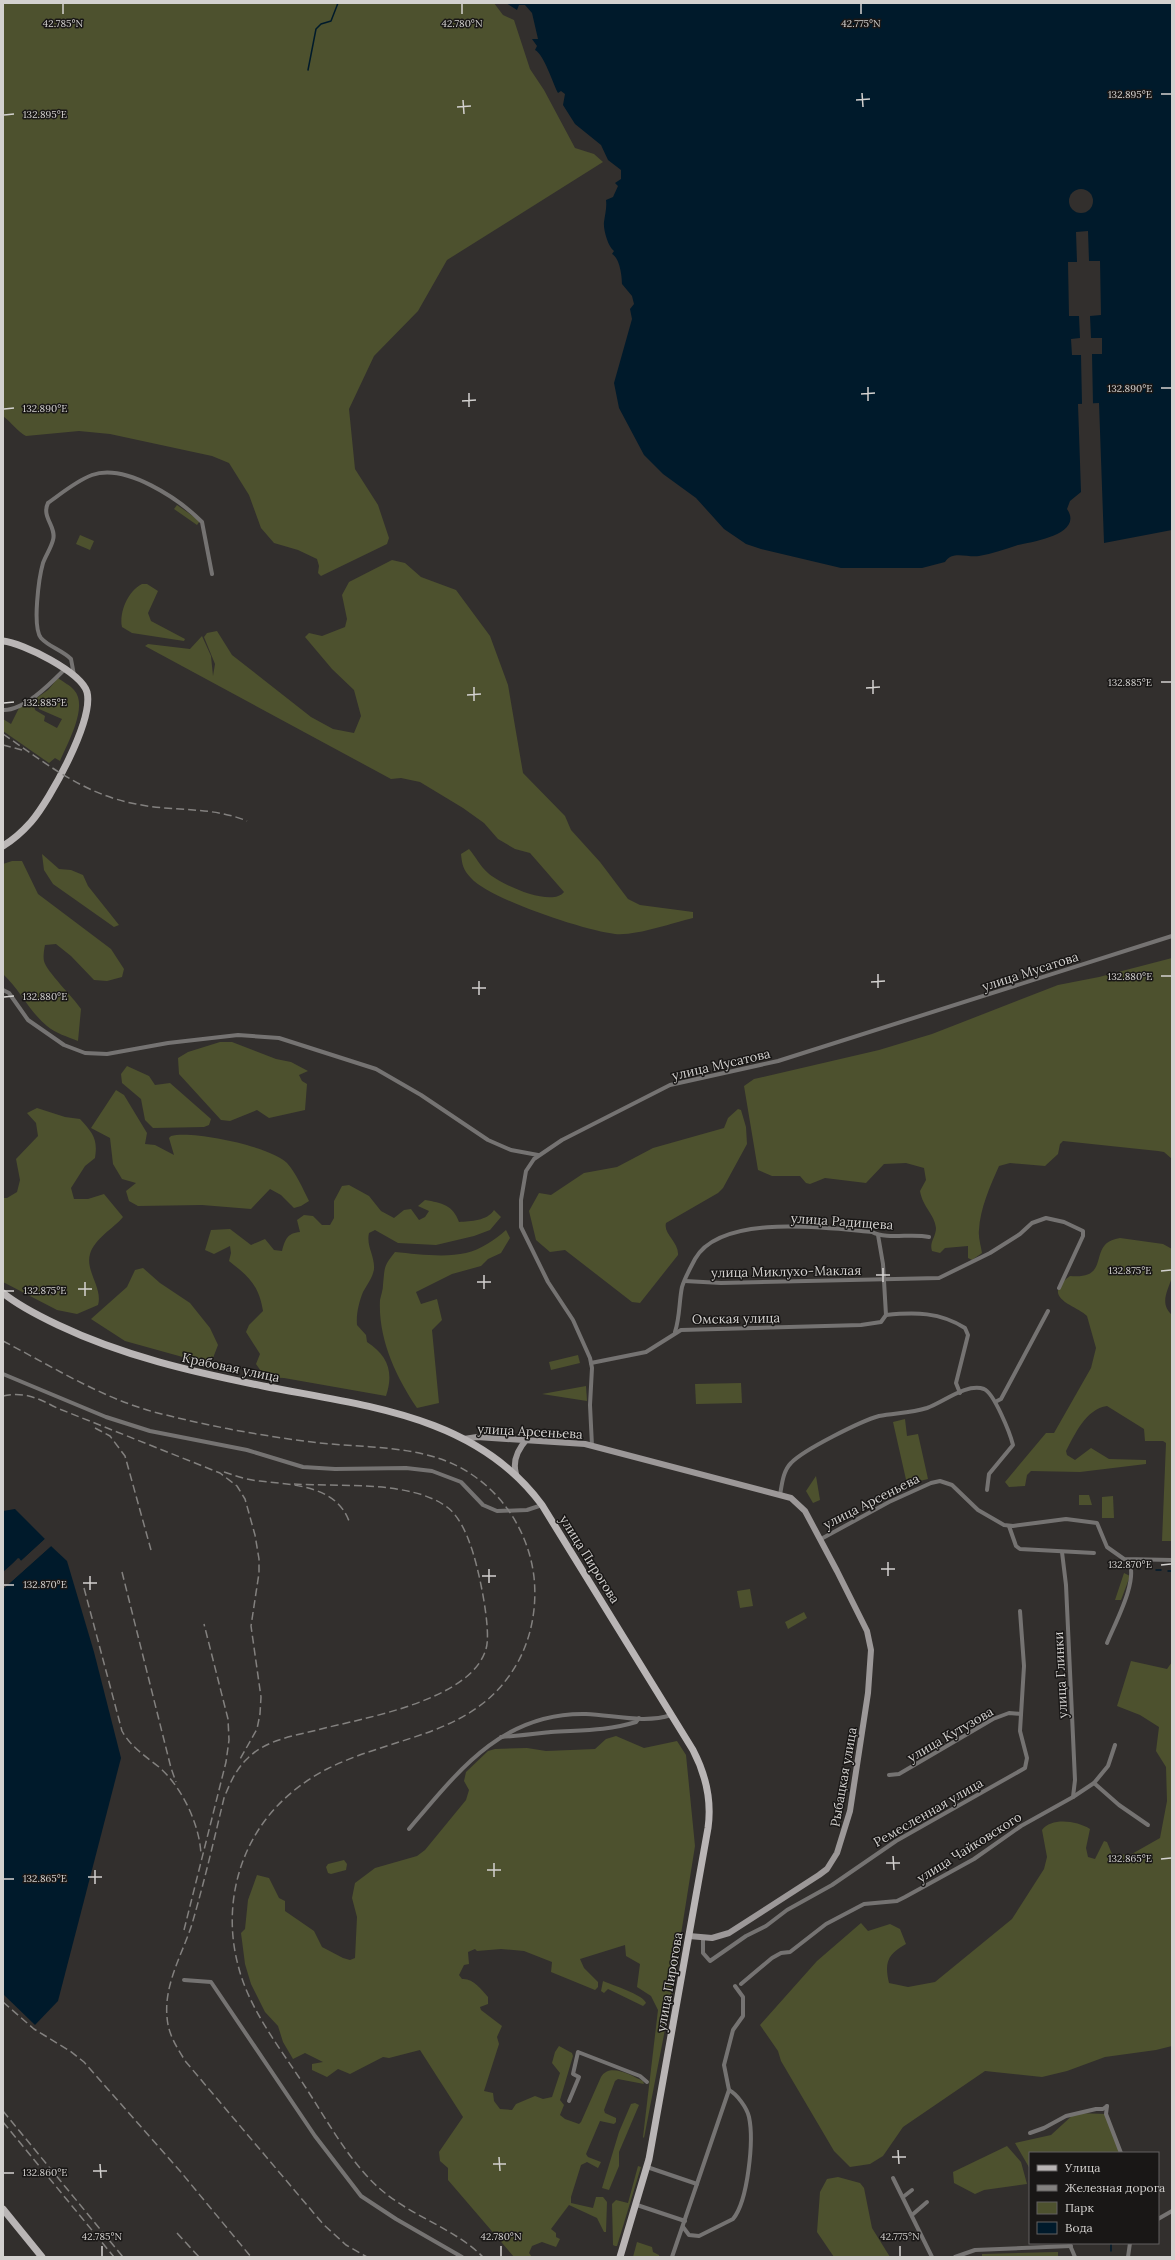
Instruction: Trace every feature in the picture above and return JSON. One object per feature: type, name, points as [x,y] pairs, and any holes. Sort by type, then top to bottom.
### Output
[{"type":"main road","points":[[3,641],[11,642],[35,652],[74,675],[86,690],[88,707],[75,744],[54,788],[31,822],[17,836],[3,846]]},
{"type":"main road","name":"Крабовая улица","points":[[3,1293],[57,1324],[126,1353],[202,1374],[393,1411],[414,1417],[464,1439]]},
{"type":"main road","name":"улица Арсеньева","points":[[464,1439],[477,1437],[572,1442],[791,1498],[801,1506],[821,1539]]},
{"type":"main road","name":"улица Пирогова","points":[[464,1439],[496,1458],[516,1474],[542,1505],[700,1764],[709,1800],[708,1828],[648,2167],[620,2257]]},
{"type":"main road","points":[[516,1474],[514,1462],[520,1447],[527,1439]]},
{"type":"main road","name":"Рыбацкая улица","points":[[689,1936],[703,1938],[718,1937],[733,1930],[819,1875],[827,1869],[837,1853],[844,1831],[861,1744],[871,1650],[867,1630],[821,1539]]},
{"type":"main road","points":[[3,2209],[42,2257]]},
{"type":"street","points":[[74,675],[71,659],[47,643],[38,632],[39,584],[44,562],[53,540],[53,533],[45,514],[48,503],[79,481],[99,474],[113,473],[141,481],[160,490],[202,522],[212,574]]},
{"type":"street","points":[[3,710],[11,709],[37,695],[65,669]]},
{"type":"street","name":"улица Мусатова","points":[[592,1446],[590,1405],[592,1372],[588,1351],[573,1320],[548,1282],[521,1227],[521,1200],[526,1171],[530,1163],[538,1155],[578,1131],[670,1085],[778,1061],[1172,936]]},
{"type":"street","points":[[3,990],[9,993],[28,1020],[64,1045],[85,1053],[107,1054],[168,1043],[238,1035],[279,1038],[376,1069],[421,1095],[488,1140],[511,1150],[538,1155]]},
{"type":"street","name":"улица Миклухо-Маклая","points":[[685,1281],[721,1283],[939,1278],[964,1266],[1020,1234],[1032,1223],[1046,1218],[1064,1222],[1083,1231],[1083,1236],[1059,1288]]},
{"type":"street","name":"улица Радищева","points":[[675,1332],[685,1281],[701,1251],[715,1239],[746,1231],[784,1227],[858,1230],[872,1232],[878,1235],[918,1234],[929,1237]]},
{"type":"street","points":[[878,1235],[884,1279],[886,1315],[925,1313],[946,1319],[965,1328],[968,1335],[956,1383],[960,1393]]},
{"type":"street","points":[[997,1401],[1001,1399],[1048,1311]]},
{"type":"street","name":"Омская улица","points":[[591,1364],[646,1352],[656,1347],[675,1332],[681,1330],[861,1326],[881,1322],[884,1320],[886,1315]]},
{"type":"street","points":[[3,1374],[106,1417],[155,1432],[247,1450],[303,1467],[335,1469],[406,1468],[432,1471],[461,1482],[483,1505],[497,1512],[527,1510],[542,1505]]},
{"type":"street","points":[[780,1495],[785,1472],[791,1463],[823,1443],[868,1420],[921,1410],[960,1393],[983,1389],[988,1391],[997,1401],[998,1410],[1013,1445],[989,1474],[987,1490]]},
{"type":"street","name":"улица Арсеньева","points":[[821,1539],[895,1500],[931,1483],[940,1481],[952,1485],[978,1510],[997,1522],[1009,1526]]},
{"type":"street","points":[[1094,1553],[1020,1550],[1016,1546],[1009,1526],[1066,1519],[1097,1523],[1106,1547],[1128,1560],[1132,1566],[1132,1579],[1107,1643]]},
{"type":"street","name":"улица Глинки","points":[[1062,1552],[1066,1585],[1075,1780],[1073,1797]]},
{"type":"street","points":[[1128,1560],[1172,1560]]},
{"type":"street","name":"Ремесленная улица","points":[[703,1938],[703,1953],[710,1961],[746,1936],[766,1926],[787,1910],[832,1885],[896,1841],[1025,1768],[1027,1758],[1020,1731],[1024,1666],[1020,1611]]},
{"type":"street","name":"улица Кутузова","points":[[889,1775],[899,1774],[993,1719],[1009,1713],[1021,1714]]},
{"type":"street","points":[[409,1829],[452,1778],[476,1755],[499,1738],[521,1726],[556,1715],[586,1714],[660,1718],[671,1715]]},
{"type":"street","points":[[499,1738],[552,1732],[594,1731],[618,1728],[636,1722],[638,1718]]},
{"type":"street","name":"улица Чайковского","points":[[741,1984],[775,1956],[790,1952],[826,1924],[849,1911],[864,1904],[897,1901],[905,1897],[974,1859],[1021,1826],[1073,1797],[1094,1783],[1108,1766],[1114,1745]]},
{"type":"street","points":[[1094,1783],[1119,1805],[1148,1825]]},
{"type":"street","points":[[184,1980],[211,1982],[315,2136],[362,2196],[396,2219],[462,2257]]},
{"type":"street","points":[[672,2257],[729,2090],[724,2065],[733,2030],[743,2016],[743,1996],[736,1986]]},
{"type":"street","points":[[569,2101],[579,2077],[573,2074],[578,2052],[640,2076],[647,2082]]},
{"type":"street","points":[[683,2227],[689,2235],[699,2236],[733,2219],[745,2191],[750,2160],[749,2116],[738,2096],[729,2090]]},
{"type":"street","points":[[1030,2133],[1044,2128],[1066,2116],[1096,2109],[1103,2109],[1107,2106],[1106,2114],[1121,2152]]},
{"type":"street","points":[[648,2167],[697,2184]]},
{"type":"street","points":[[893,2178],[932,2257]]},
{"type":"street","points":[[903,2197],[912,2190]]},
{"type":"street","points":[[912,2215],[927,2202]]},
{"type":"street","points":[[637,2205],[685,2221]]},
{"type":"street","points":[[1159,2218],[1172,2211]]},
{"type":"street","points":[[955,2257],[975,2250],[1070,2244],[1075,2257]]},
{"type":"street","points":[[1128,2257],[1130,2244]]},
{"type":"green space","points":[[3,3],[494,3],[503,15],[514,20],[530,69],[544,90],[575,148],[594,154],[603,162],[447,260],[418,311],[374,356],[349,409],[355,469],[378,505],[389,538],[387,544],[321,576],[318,573],[319,566],[317,559],[298,550],[274,543],[261,528],[249,495],[229,463],[212,456],[110,434],[79,431],[26,436],[3,416]]},
{"type":"green space","points":[[177,505],[200,521],[197,525],[174,509]]},
{"type":"green space","points":[[80,535],[94,541],[90,550],[76,544]]},
{"type":"green space","points":[[392,560],[405,563],[421,577],[456,590],[490,636],[508,685],[523,773],[565,816],[571,830],[600,862],[628,899],[640,905],[693,912],[693,918],[643,931],[615,934],[601,932],[539,913],[497,895],[481,886],[468,875],[463,867],[461,854],[469,849],[488,873],[494,878],[526,893],[549,897],[558,896],[564,892],[530,853],[515,849],[498,839],[484,823],[463,808],[420,782],[401,778],[391,779],[145,646],[148,644],[190,649],[202,636],[211,656],[213,676],[215,664],[204,637],[207,633],[217,631],[232,655],[311,717],[333,729],[354,733],[361,716],[354,690],[332,669],[305,637],[309,633],[322,636],[345,627],[347,619],[342,595],[349,582]]},
{"type":"green space","points":[[142,584],[147,584],[158,591],[148,613],[151,621],[185,639],[184,641],[132,633],[122,627],[121,621],[126,602],[137,587]]},
{"type":"green space","points":[[58,678],[74,690],[78,697],[78,715],[60,761],[55,758],[49,763],[3,731],[3,719],[11,724],[19,708],[33,700],[35,710],[45,716],[44,721],[57,728],[62,719],[39,709],[35,699],[48,690]]},
{"type":"green space","points":[[42,854],[59,869],[71,870],[83,875],[88,886],[119,925],[114,927],[53,884],[44,870]]},
{"type":"green space","points":[[12,861],[22,861],[38,894],[111,949],[124,969],[122,977],[107,981],[94,980],[71,956],[56,944],[45,945],[44,961],[46,965],[81,1009],[78,1041],[58,1033],[47,1026],[35,1014],[15,987],[3,974],[3,864]]},
{"type":"green space","points":[[1172,958],[1172,1159],[1164,1152],[1158,1151],[1063,1141],[1060,1144],[1058,1154],[1045,1166],[1010,1163],[999,1166],[981,1214],[979,1239],[982,1253],[972,1260],[968,1258],[968,1246],[945,1248],[940,1253],[932,1251],[931,1245],[935,1234],[935,1223],[923,1202],[920,1191],[926,1180],[924,1168],[906,1163],[884,1164],[866,1183],[825,1178],[810,1184],[806,1183],[800,1176],[772,1176],[758,1170],[744,1086],[754,1079],[879,1050],[932,1034],[1058,985],[1099,977]]},
{"type":"green space","points":[[220,1042],[232,1042],[276,1059],[291,1062],[308,1071],[299,1075],[302,1081],[307,1084],[305,1110],[269,1118],[257,1110],[230,1121],[221,1120],[179,1074],[178,1058],[188,1052]]},
{"type":"green space","points":[[127,1066],[149,1076],[155,1085],[170,1083],[211,1119],[209,1125],[204,1127],[153,1128],[145,1120],[141,1099],[122,1083],[121,1074]]},
{"type":"green space","points":[[116,1090],[124,1095],[147,1133],[145,1144],[155,1145],[174,1155],[169,1138],[171,1136],[196,1135],[232,1141],[266,1151],[279,1157],[287,1163],[296,1176],[309,1201],[294,1208],[281,1195],[270,1189],[251,1209],[202,1205],[138,1206],[129,1201],[126,1191],[136,1183],[122,1179],[113,1164],[110,1138],[91,1128]]},
{"type":"green space","points":[[37,1108],[65,1117],[80,1119],[88,1128],[95,1141],[95,1158],[85,1166],[71,1188],[74,1199],[88,1199],[104,1194],[123,1217],[100,1238],[92,1248],[90,1254],[90,1267],[98,1292],[98,1305],[77,1314],[57,1310],[3,1282],[3,1198],[7,1198],[17,1192],[20,1180],[16,1159],[38,1136],[36,1123],[27,1113]]},
{"type":"green space","points":[[738,1109],[741,1110],[746,1127],[747,1144],[723,1188],[718,1193],[666,1223],[667,1231],[678,1250],[678,1255],[640,1303],[632,1302],[565,1250],[550,1252],[536,1240],[529,1211],[539,1193],[551,1195],[584,1173],[617,1167],[653,1148],[724,1128],[728,1118]]},
{"type":"green space","points":[[349,1185],[369,1196],[381,1211],[394,1218],[404,1210],[411,1209],[419,1220],[425,1217],[429,1211],[418,1206],[425,1200],[437,1202],[450,1208],[457,1216],[459,1222],[474,1221],[483,1218],[491,1214],[494,1210],[501,1217],[490,1230],[474,1236],[436,1245],[398,1243],[375,1230],[369,1233],[368,1238],[374,1269],[360,1300],[357,1312],[357,1325],[366,1335],[367,1342],[380,1353],[387,1365],[389,1379],[386,1396],[284,1378],[265,1377],[256,1364],[260,1354],[246,1332],[249,1325],[263,1311],[259,1294],[252,1282],[242,1271],[229,1261],[231,1253],[230,1246],[214,1254],[205,1250],[211,1230],[230,1229],[251,1245],[265,1239],[274,1250],[282,1251],[287,1238],[292,1234],[300,1232],[297,1220],[304,1215],[313,1216],[322,1225],[330,1225],[334,1218],[334,1201],[342,1186]]},
{"type":"green space","points":[[506,1230],[510,1238],[501,1253],[488,1259],[481,1266],[452,1274],[416,1292],[421,1304],[437,1299],[442,1320],[432,1330],[439,1403],[417,1408],[402,1384],[385,1343],[380,1315],[380,1300],[386,1264],[395,1252],[421,1255],[449,1255],[471,1252],[488,1244]]},
{"type":"green space","points":[[1120,1238],[1163,1244],[1172,1249],[1173,1274],[1165,1301],[1168,1310],[1172,1315],[1172,1541],[1162,1541],[1166,1443],[1163,1441],[1145,1441],[1144,1429],[1107,1406],[1093,1412],[1082,1423],[1066,1451],[1067,1455],[1075,1460],[1091,1448],[1109,1459],[1146,1460],[1146,1464],[1080,1472],[1031,1471],[1027,1475],[1025,1486],[1009,1487],[1005,1482],[1046,1433],[1054,1433],[1091,1368],[1096,1348],[1087,1316],[1063,1300],[1059,1295],[1058,1290],[1061,1284],[1070,1276],[1083,1276],[1091,1272],[1096,1267],[1100,1253],[1104,1247],[1110,1241]]},
{"type":"green space","points":[[143,1268],[160,1283],[190,1303],[210,1328],[218,1345],[213,1358],[197,1361],[125,1341],[91,1319],[127,1287],[135,1270]]},
{"type":"green space","points":[[578,1355],[580,1363],[551,1370],[549,1362]]},
{"type":"green space","points":[[741,1383],[742,1403],[696,1404],[695,1384]]},
{"type":"green space","points":[[586,1386],[587,1401],[542,1394]]},
{"type":"green space","points":[[905,1419],[907,1436],[918,1434],[928,1479],[907,1484],[893,1422]]},
{"type":"green space","points":[[816,1476],[820,1500],[813,1503],[806,1491]]},
{"type":"green space","points":[[1079,1495],[1089,1495],[1092,1505],[1079,1505]]},
{"type":"green space","points":[[1113,1496],[1114,1518],[1102,1518],[1102,1497]]},
{"type":"green space","points":[[1124,1573],[1130,1576],[1121,1600],[1115,1600]]},
{"type":"green space","points":[[750,1589],[753,1606],[740,1608],[737,1591]]},
{"type":"green space","points":[[804,1612],[807,1618],[788,1629],[785,1622]]},
{"type":"green space","points":[[1131,1661],[1167,1669],[1172,1662],[1172,2046],[1156,2050],[1105,2057],[1067,2071],[1042,2077],[985,2071],[903,2127],[883,2156],[870,2164],[850,2167],[834,2151],[781,2061],[778,2051],[760,2025],[817,1961],[861,1923],[868,1931],[890,1924],[900,1929],[906,1944],[895,1951],[889,1959],[887,1969],[889,1983],[908,1987],[935,1982],[1012,1919],[1044,1869],[1047,1857],[1042,1830],[1052,1823],[1072,1822],[1090,1829],[1086,1848],[1088,1857],[1095,1859],[1104,1841],[1107,1842],[1112,1854],[1130,1855],[1160,1838],[1167,1801],[1166,1767],[1156,1751],[1159,1727],[1140,1715],[1117,1706]]},
{"type":"green space","points":[[616,1736],[644,1748],[677,1741],[686,1755],[695,1846],[671,1997],[665,2009],[667,2019],[644,2138],[658,2010],[651,1996],[637,1987],[640,1964],[626,1956],[625,1945],[580,1959],[584,1968],[598,1982],[598,1987],[595,1990],[551,1972],[552,1962],[524,1951],[501,1949],[477,1951],[475,1949],[468,1952],[469,1964],[464,1965],[459,1975],[462,1979],[473,1982],[483,1991],[488,1997],[488,2004],[480,2007],[481,2010],[502,2026],[497,2037],[499,2044],[484,2091],[493,2093],[494,2101],[500,2109],[512,2110],[516,2104],[535,2096],[543,2099],[552,2097],[560,2073],[552,2063],[555,2052],[559,2046],[572,2053],[573,2056],[560,2100],[564,2105],[560,2115],[565,2119],[579,2124],[581,2122],[601,2077],[605,2073],[615,2070],[643,2081],[644,2084],[618,2079],[615,2081],[604,2110],[605,2113],[616,2118],[616,2122],[614,2124],[600,2121],[586,2154],[588,2157],[601,2162],[598,2168],[587,2162],[581,2165],[571,2197],[571,2203],[593,2208],[596,2197],[603,2197],[607,2202],[606,2232],[604,2232],[597,2218],[569,2205],[551,2229],[556,2233],[556,2237],[560,2239],[556,2247],[542,2242],[532,2246],[529,2253],[532,2257],[514,2257],[448,2180],[448,2168],[440,2161],[439,2152],[463,2117],[420,2050],[389,2058],[383,2057],[350,2074],[338,2069],[327,2077],[312,2070],[312,2064],[323,2062],[305,2053],[293,2059],[283,2042],[278,2026],[265,2012],[251,1984],[245,1964],[241,1933],[245,1929],[248,1900],[257,1875],[269,1878],[279,1898],[285,1901],[285,1911],[314,1931],[322,1947],[343,1958],[350,1960],[355,1958],[357,1917],[352,1898],[355,1883],[375,1868],[417,1856],[425,1850],[466,1800],[469,1790],[464,1781],[466,1772],[488,1751],[495,1749],[527,1748],[546,1751],[595,1749],[606,1739]]},
{"type":"green space","points":[[344,1860],[347,1864],[346,1870],[331,1874],[328,1873],[326,1867],[328,1864]]},
{"type":"green space","points":[[603,1981],[640,1997],[646,2003],[643,2006],[608,1989],[604,1993],[601,1991]]},
{"type":"green space","points":[[635,2103],[639,2105],[619,2152],[619,2166],[609,2190],[602,2188],[619,2132],[631,2104]]},
{"type":"green space","points":[[1075,2113],[1106,2114],[1121,2152],[1029,2152],[1029,2167],[1015,2143],[1051,2135]]},
{"type":"green space","points":[[1007,2146],[1021,2162],[1027,2184],[984,2190],[975,2194],[954,2183],[953,2172]]},
{"type":"green space","points":[[638,2166],[641,2167],[617,2246],[615,2246],[613,2245],[612,2204],[616,2200],[628,2203]]},
{"type":"green space","points":[[838,2177],[860,2183],[864,2188],[872,2228],[890,2257],[834,2257],[817,2232],[820,2192],[827,2179]]},
{"type":"green space","points":[[637,2242],[652,2247],[653,2252],[659,2255],[659,2257],[633,2257]]},
{"type":"green space","points":[[1058,2252],[1058,2257],[982,2257],[982,2254]]},
{"type":"water","points":[[506,3],[1172,3],[1172,530],[1104,543],[1099,403],[1078,404],[1081,492],[1070,501],[1067,509],[1070,518],[1069,525],[1063,531],[1045,539],[984,555],[956,555],[948,558],[945,562],[922,568],[841,568],[746,544],[724,529],[696,498],[663,474],[644,455],[619,408],[614,383],[632,319],[630,309],[634,304],[632,296],[622,284],[619,263],[612,254],[614,251],[608,242],[604,225],[606,200],[613,197],[618,186],[615,183],[621,179],[621,170],[608,160],[601,145],[575,124],[563,105],[565,94],[561,91],[558,93],[542,57],[535,50],[537,46],[532,39],[538,39],[532,13],[525,5],[519,5],[517,10]]},
{"type":"water","points":[[15,1509],[45,1539],[21,1561],[19,1558],[3,1572],[3,1511]]},
{"type":"water","points":[[51,1546],[67,1561],[94,1652],[121,1758],[58,2001],[35,2025],[3,1994],[3,1589]]},
{"type":"pier","points":[[1081,189],[1089,193],[1093,201],[1089,209],[1081,213],[1073,209],[1069,201],[1073,193]]},
{"type":"pier","points":[[1088,231],[1089,261],[1100,261],[1101,315],[1090,316],[1091,338],[1102,338],[1102,354],[1092,354],[1093,404],[1082,404],[1081,355],[1072,355],[1071,339],[1080,338],[1079,316],[1069,316],[1068,262],[1077,262],[1076,232]]},
{"type":"pier","points":[[45,1539],[46,1541],[22,1562],[18,1560],[3,1574],[18,1558],[21,1561]]},
{"type":"pier","points":[[49,1544],[51,1546],[3,1589],[3,1586]]},
{"type":"waterway","points":[[308,70],[316,29],[321,24],[331,21],[338,3]]},
{"type":"waterway","points":[[1156,1570],[1161,1570]]},
{"type":"waterway","points":[[1111,2244],[1111,2251]]},
{"type":"railway","points":[[3,734],[50,767],[99,793],[136,804],[220,813],[247,821]]},
{"type":"railway","points":[[3,745],[22,750]]},
{"type":"railway","points":[[3,1341],[103,1393],[123,1402],[166,1415],[275,1437],[312,1442],[394,1449],[434,1457],[453,1464],[484,1483],[514,1518],[527,1546],[531,1561],[534,1577],[535,1599],[530,1630],[524,1650],[502,1685],[481,1705],[458,1719],[434,1730],[353,1757],[314,1776],[291,1793],[270,1814],[261,1826],[247,1851],[237,1879],[234,1893],[232,1922],[238,1965],[250,1998],[267,2029],[332,2130],[352,2158],[373,2183],[385,2193],[409,2210],[448,2231],[472,2247],[483,2257]]},
{"type":"railway","points":[[3,1396],[18,1394],[38,1399],[220,1473],[237,1486],[245,1499],[255,1535],[259,1559],[259,1573],[251,1626],[261,1697],[257,1729],[239,1761]]},
{"type":"railway","points":[[95,1428],[110,1436],[125,1456],[151,1550]]},
{"type":"railway","points":[[224,1472],[251,1480],[313,1489],[336,1501],[344,1511],[350,1524]]},
{"type":"railway","points":[[294,1484],[374,1486],[414,1492],[432,1498],[447,1507],[455,1514],[461,1524],[473,1553],[486,1613],[486,1649],[476,1667],[460,1682],[438,1694],[387,1713],[299,1734],[271,1743],[255,1752],[244,1762],[234,1776],[224,1798],[192,1924],[168,1993],[167,2017],[169,2029],[176,2046],[186,2062],[323,2224],[346,2245],[367,2257]]},
{"type":"railway","points":[[122,1572],[171,1768],[176,1782]]},
{"type":"railway","points":[[84,1588],[122,1731],[134,1747],[159,1767],[175,1785],[193,1819],[200,1843],[201,1855]]},
{"type":"railway","points":[[184,1930],[226,1762],[229,1740],[228,1719],[204,1624]]},
{"type":"railway","points":[[3,2002],[34,2029],[70,2051],[84,2062],[180,2171],[251,2257]]},
{"type":"railway","points":[[3,2111],[123,2257]]},
{"type":"railway","points":[[3,2122],[114,2257]]},
{"type":"railway","points":[[177,2233],[199,2257]]}]
